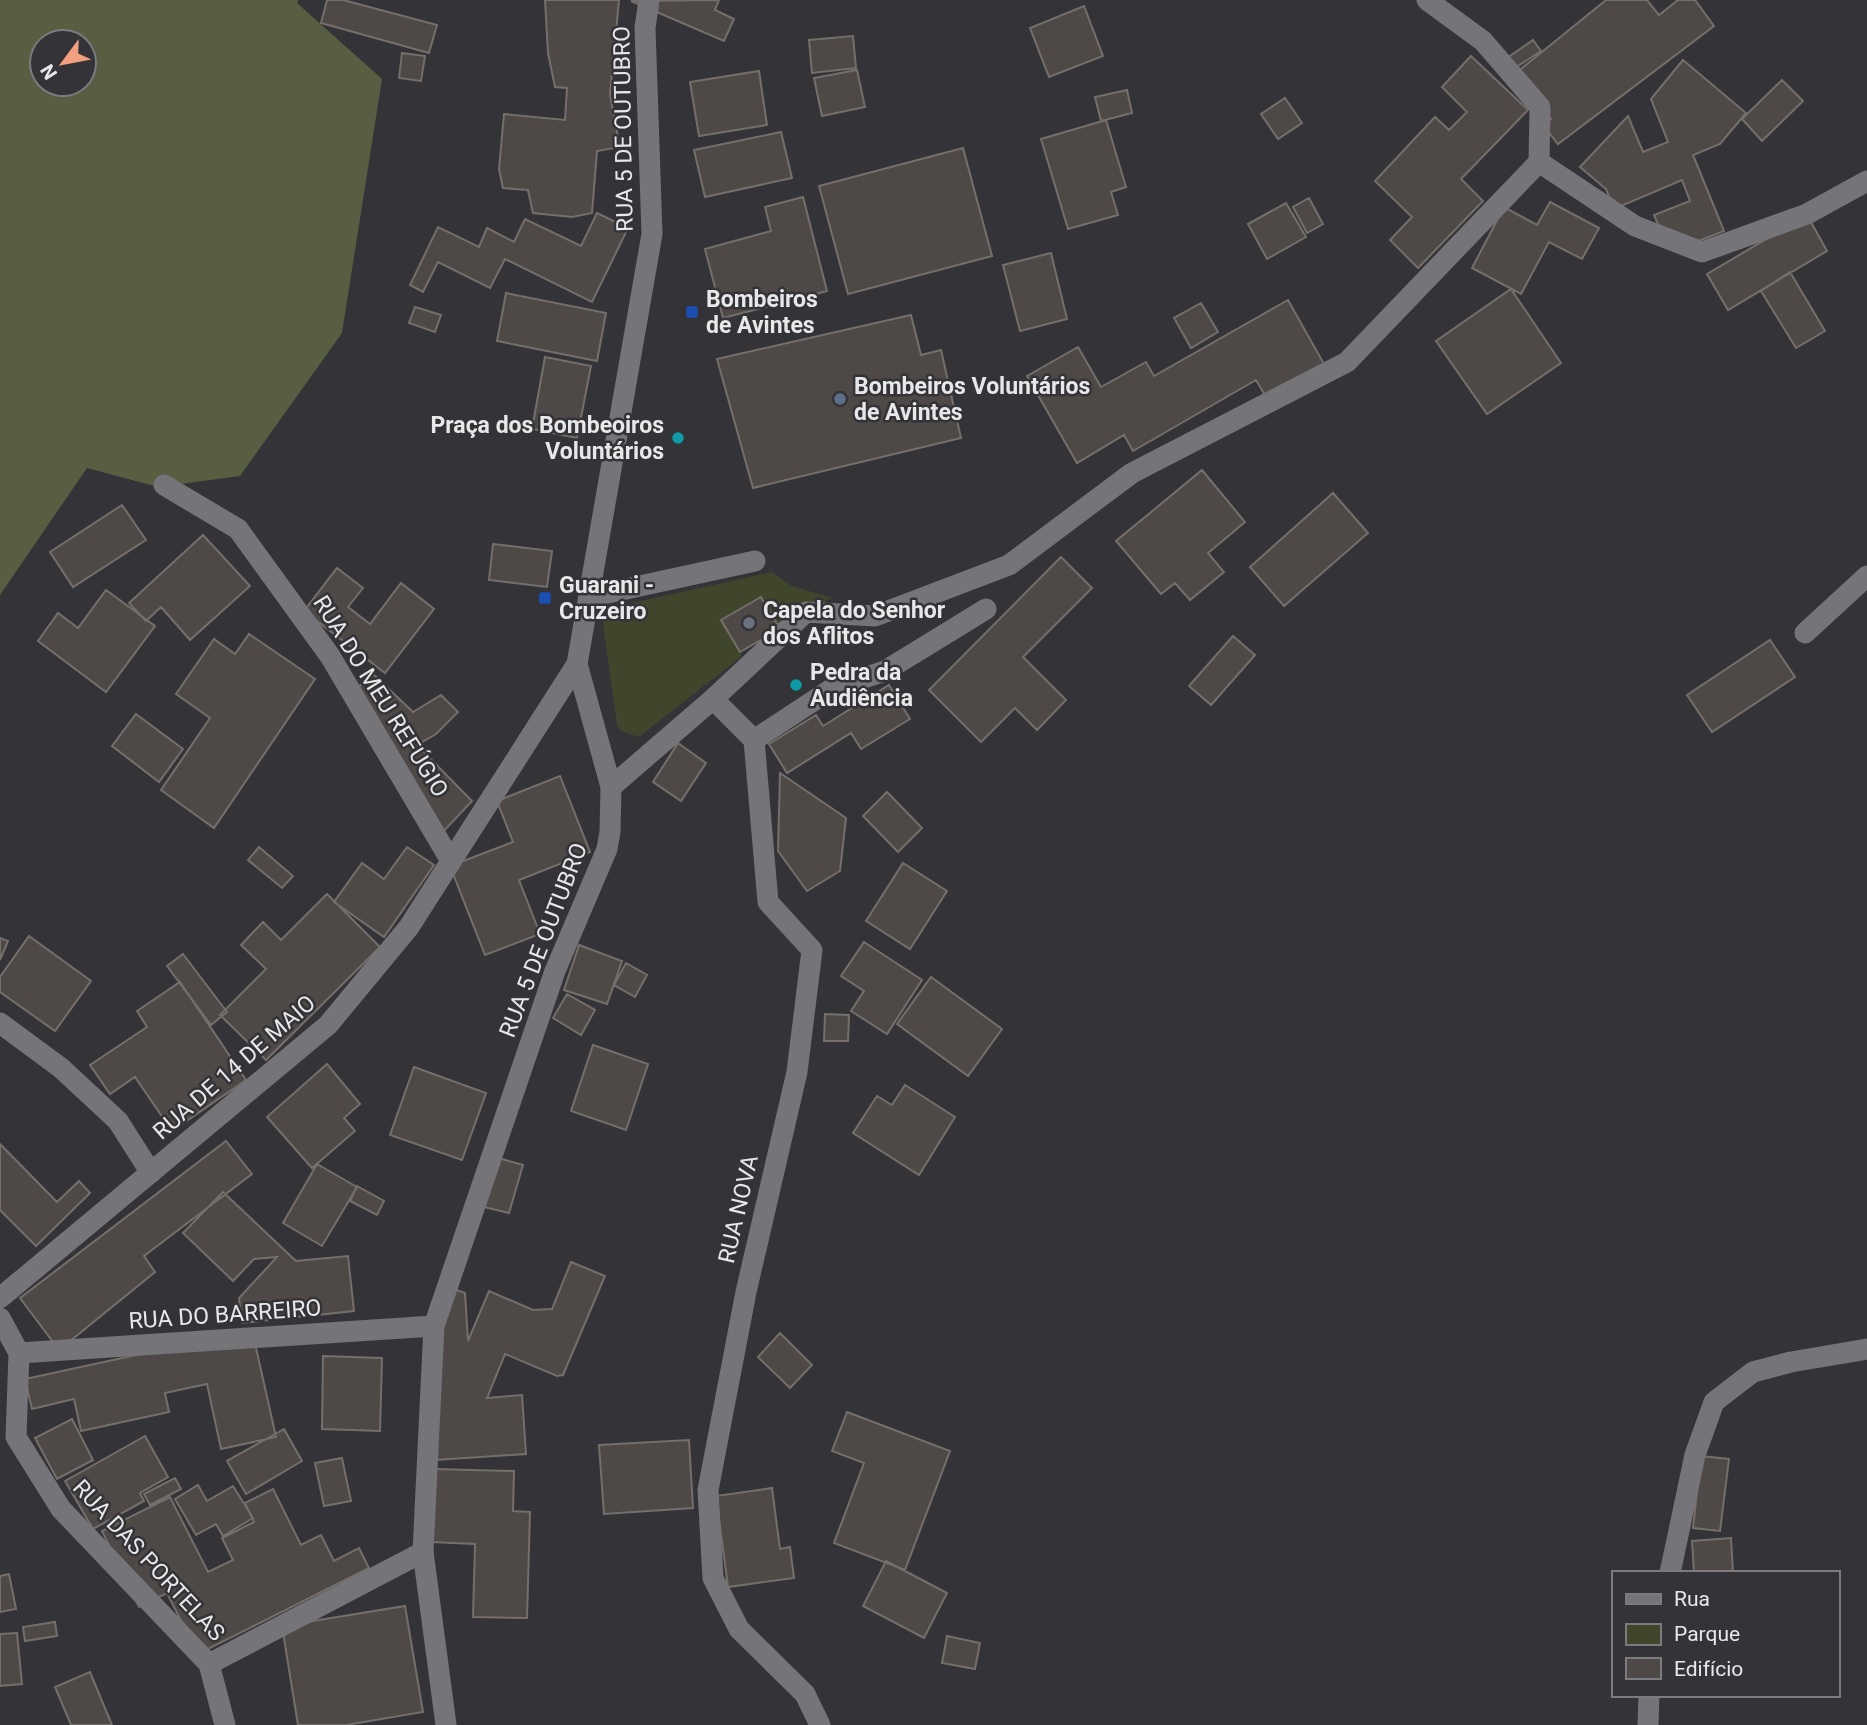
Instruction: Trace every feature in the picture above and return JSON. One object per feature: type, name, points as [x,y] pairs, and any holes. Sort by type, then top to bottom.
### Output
[{"type":"street","name":"RUA 5 DE OUTUBRO","points":[[446,1725],[423,1552],[434,1326],[555,971],[607,849],[610,832],[611,787],[577,664],[652,234],[645,28],[649,0]]},
{"type":"street","points":[[611,787],[713,699],[806,612],[875,616],[1009,565],[1132,473],[1347,362],[1539,162],[1540,107],[1483,41],[1427,0]]},
{"type":"street","points":[[1539,162],[1635,226],[1702,252],[1807,214],[1867,181]]},
{"type":"street","name":"RUA DO MEU REFÚGIO","points":[[164,485],[238,529],[330,656],[451,861]]},
{"type":"street","points":[[589,597],[755,561]]},
{"type":"street","points":[[1805,633],[1867,576]]},
{"type":"street","points":[[713,699],[754,740],[833,688],[885,671],[986,609]]},
{"type":"street","name":"RUA DE 14 DE MAIO","points":[[0,1298],[328,1024],[409,927],[577,664]]},
{"type":"street","name":"RUA NOVA","points":[[754,740],[768,902],[812,950],[797,1072],[746,1292],[708,1490],[712,1565],[713,1578],[739,1629],[805,1694],[820,1725]]},
{"type":"street","points":[[0,1023],[61,1068],[118,1121],[151,1173]]},
{"type":"street","points":[[0,1318],[19,1353]]},
{"type":"street","name":"RUA DO BARREIRO","points":[[19,1353],[434,1326]]},
{"type":"street","points":[[1670,1571],[1695,1455],[1714,1402],[1753,1372],[1791,1362],[1867,1349]]},
{"type":"street","name":"RUA DAS PORTELAS","points":[[19,1353],[16,1437],[61,1509],[209,1664],[225,1725]]},
{"type":"street","points":[[209,1664],[423,1552]]},
{"type":"street","points":[[1648,1725],[1649,1697]]},
{"type":"green space","points":[[0,0],[298,0],[297,3],[382,79],[342,333],[240,476],[158,487],[87,468],[0,595]]},
{"type":"green space","points":[[772,572],[792,586],[833,598],[794,613],[780,629],[740,652],[742,656],[639,737],[621,731],[617,725],[603,623],[610,611],[623,605]]},
{"type":"building","points":[[327,0],[343,0],[437,25],[429,53],[321,23]]},
{"type":"building","points":[[545,0],[619,0],[610,95],[620,147],[597,151],[592,213],[572,217],[533,213],[528,190],[503,188],[499,169],[504,114],[565,120],[567,88],[555,87],[548,53]]},
{"type":"building","points":[[719,0],[715,10],[734,19],[724,41],[631,1]]},
{"type":"building","points":[[1606,0],[1647,0],[1659,15],[1678,0],[1695,0],[1714,26],[1558,144],[1543,125],[1551,119],[1516,73]]},
{"type":"building","points":[[1084,6],[1103,56],[1049,77],[1030,28]]},
{"type":"building","points":[[853,36],[856,68],[812,73],[809,40]]},
{"type":"building","points":[[1533,40],[1541,51],[1515,68],[1507,58]]},
{"type":"building","points":[[402,53],[425,56],[421,81],[399,78]]},
{"type":"building","points":[[1471,56],[1528,110],[1461,179],[1483,201],[1418,268],[1390,240],[1412,217],[1375,181],[1435,117],[1449,130],[1467,112],[1442,87]]},
{"type":"building","points":[[1683,60],[1746,113],[1720,144],[1693,155],[1724,231],[1678,249],[1663,236],[1654,215],[1690,201],[1682,180],[1614,209],[1606,189],[1580,167],[1628,116],[1643,152],[1668,142],[1651,99]]},
{"type":"building","points":[[857,70],[865,107],[822,116],[814,78]]},
{"type":"building","points":[[759,71],[767,125],[699,136],[690,82]]},
{"type":"building","points":[[1782,80],[1803,101],[1762,141],[1742,119]]},
{"type":"building","points":[[1127,90],[1132,113],[1101,121],[1095,97]]},
{"type":"building","points":[[1285,98],[1302,123],[1278,139],[1261,114]]},
{"type":"building","points":[[1106,120],[1126,187],[1111,192],[1118,215],[1068,229],[1041,139]]},
{"type":"building","points":[[781,132],[792,178],[705,197],[694,150]]},
{"type":"building","points":[[963,148],[992,256],[848,294],[819,186]]},
{"type":"building","points":[[803,197],[827,291],[723,318],[705,249],[771,231],[765,207]]},
{"type":"building","points":[[1309,198],[1323,224],[1307,233],[1293,207]]},
{"type":"building","points":[[1550,202],[1599,228],[1582,259],[1549,242],[1521,294],[1472,268],[1504,207],[1537,225]]},
{"type":"building","points":[[1286,203],[1306,237],[1267,259],[1248,224]]},
{"type":"building","points":[[597,213],[628,228],[592,302],[505,259],[490,288],[438,262],[423,292],[410,285],[438,227],[479,247],[487,228],[514,242],[525,219],[581,246]]},
{"type":"building","points":[[1807,215],[1827,251],[1728,310],[1707,274]]},
{"type":"building","points":[[1051,253],[1067,319],[1020,331],[1003,265]]},
{"type":"building","points":[[1790,272],[1825,331],[1796,348],[1761,291]]},
{"type":"building","points":[[1511,289],[1561,363],[1487,414],[1436,341]]},
{"type":"building","points":[[506,293],[606,313],[597,361],[497,341]]},
{"type":"building","points":[[1288,300],[1324,364],[1266,397],[1256,380],[1133,451],[1124,435],[1077,463],[1027,376],[1078,347],[1101,387],[1146,362],[1154,376]]},
{"type":"building","points":[[1201,303],[1218,332],[1191,348],[1174,318]]},
{"type":"building","points":[[415,307],[441,315],[435,332],[409,323]]},
{"type":"building","name":"Bombeiros Voluntários de Avintes","points":[[911,315],[921,355],[941,350],[961,438],[753,488],[717,359]]},
{"type":"building","points":[[545,357],[591,366],[577,438],[532,429]]},
{"type":"building","points":[[1202,470],[1245,522],[1208,553],[1224,572],[1190,600],[1175,583],[1161,594],[1116,541]]},
{"type":"building","points":[[1333,493],[1368,533],[1284,606],[1250,567]]},
{"type":"building","points":[[122,505],[146,540],[73,587],[50,552]]},
{"type":"building","points":[[203,535],[250,586],[190,640],[161,607],[146,621],[129,603]]},
{"type":"building","points":[[493,544],[552,551],[547,587],[489,580]]},
{"type":"building","points":[[1061,557],[1092,588],[1023,657],[1066,700],[1037,730],[1015,708],[981,742],[929,690]]},
{"type":"building","points":[[337,568],[363,588],[348,607],[370,624],[401,583],[434,609],[385,673],[304,611]]},
{"type":"building","points":[[106,590],[155,626],[106,692],[38,641],[58,613],[78,628]]},
{"type":"building","name":"Capela do Senhor dos Aflitos","points":[[761,597],[780,629],[740,652],[721,620]]},
{"type":"building","points":[[249,634],[315,679],[214,828],[161,790],[210,718],[176,694],[214,639],[235,654]]},
{"type":"building","points":[[1233,636],[1255,655],[1211,705],[1189,686]]},
{"type":"building","points":[[1770,640],[1795,677],[1712,732],[1687,695]]},
{"type":"building","points":[[372,673],[413,712],[441,695],[458,712],[436,734],[417,745],[472,801],[441,834],[352,694]]},
{"type":"building","points":[[889,685],[910,719],[861,749],[851,733],[787,773],[769,744],[816,715],[823,726]]},
{"type":"building","points":[[136,714],[183,749],[159,782],[112,746]]},
{"type":"building","points":[[678,743],[706,763],[681,801],[653,782]]},
{"type":"building","points":[[780,773],[846,818],[840,871],[807,891],[778,851]]},
{"type":"building","points":[[560,776],[590,852],[519,880],[540,934],[485,955],[450,866],[513,842],[497,801]]},
{"type":"building","points":[[887,792],[922,828],[898,852],[863,816]]},
{"type":"building","points":[[259,847],[293,876],[282,888],[248,860]]},
{"type":"building","points":[[407,847],[434,865],[384,937],[334,902],[362,863],[384,879]]},
{"type":"building","points":[[903,863],[947,891],[910,949],[866,921]]},
{"type":"building","points":[[327,894],[380,947],[266,1060],[220,1015],[266,969],[241,945],[263,922],[281,940]]},
{"type":"building","points":[[29,936],[91,981],[55,1031],[0,992],[0,977]]},
{"type":"building","points":[[0,938],[8,941],[0,960]]},
{"type":"building","points":[[864,942],[922,980],[887,1034],[851,1011],[864,991],[841,976]]},
{"type":"building","points":[[579,945],[622,961],[607,1004],[564,990]]},
{"type":"building","points":[[183,954],[227,1012],[211,1025],[167,966]]},
{"type":"building","points":[[626,963],[647,975],[635,997],[614,985]]},
{"type":"building","points":[[931,977],[1002,1029],[968,1076],[897,1024]]},
{"type":"building","points":[[180,982],[246,1080],[172,1131],[135,1077],[110,1094],[90,1065],[147,1027],[137,1011]]},
{"type":"building","points":[[567,994],[595,1010],[581,1035],[553,1018]]},
{"type":"building","points":[[825,1014],[849,1015],[848,1041],[824,1041]]},
{"type":"building","points":[[593,1045],[648,1064],[626,1130],[571,1111]]},
{"type":"building","points":[[327,1064],[360,1104],[344,1118],[355,1131],[312,1168],[267,1117]]},
{"type":"building","points":[[414,1067],[486,1093],[462,1160],[390,1135]]},
{"type":"building","points":[[905,1085],[955,1117],[919,1175],[853,1133],[877,1096],[892,1105]]},
{"type":"building","points":[[226,1141],[252,1174],[144,1256],[155,1272],[59,1350],[20,1298]]},
{"type":"building","points":[[0,1144],[57,1202],[79,1181],[90,1193],[36,1246],[0,1210]]},
{"type":"building","points":[[498,1158],[523,1165],[509,1213],[484,1207]]},
{"type":"building","points":[[317,1164],[357,1187],[322,1246],[283,1223]]},
{"type":"building","points":[[357,1186],[384,1201],[377,1215],[350,1201]]},
{"type":"building","points":[[223,1192],[296,1261],[348,1256],[354,1311],[242,1323],[239,1298],[277,1257],[254,1259],[233,1281],[183,1233]]},
{"type":"building","points":[[571,1262],[605,1276],[563,1375],[557,1376],[505,1354],[487,1398],[522,1395],[526,1454],[436,1460],[428,1351],[454,1289],[465,1293],[468,1341],[489,1291],[533,1310],[552,1309]]},
{"type":"building","points":[[252,1330],[276,1437],[221,1449],[207,1384],[165,1393],[169,1412],[81,1431],[74,1399],[32,1409],[25,1379]]},
{"type":"building","points":[[780,1333],[812,1365],[790,1388],[758,1357]]},
{"type":"building","points":[[323,1356],[382,1358],[380,1431],[322,1429]]},
{"type":"building","points":[[847,1412],[950,1451],[905,1570],[834,1543],[864,1463],[832,1451]]},
{"type":"building","points":[[72,1419],[93,1460],[57,1479],[35,1438]]},
{"type":"building","points":[[284,1429],[302,1461],[246,1494],[227,1461]]},
{"type":"building","points":[[145,1436],[168,1477],[140,1493],[144,1501],[93,1529],[65,1481]]},
{"type":"building","points":[[689,1440],[693,1508],[604,1514],[599,1445]]},
{"type":"building","points":[[1701,1456],[1729,1459],[1720,1531],[1693,1528]]},
{"type":"building","points":[[342,1458],[351,1501],[324,1506],[315,1463]]},
{"type":"building","points":[[434,1469],[514,1471],[513,1511],[530,1512],[527,1618],[473,1617],[475,1544],[431,1542]]},
{"type":"building","points":[[175,1478],[181,1489],[150,1505],[144,1494]]},
{"type":"building","points":[[198,1485],[207,1501],[233,1486],[253,1518],[223,1536],[216,1524],[196,1535],[175,1499]]},
{"type":"building","points":[[772,1488],[780,1549],[790,1547],[794,1578],[728,1587],[716,1496]]},
{"type":"building","points":[[273,1489],[301,1545],[321,1535],[334,1561],[359,1548],[369,1568],[198,1654],[167,1593],[139,1607],[102,1531],[170,1497],[208,1572],[233,1560],[222,1538],[254,1522],[245,1503]]},
{"type":"building","points":[[1731,1538],[1733,1571],[1694,1571],[1692,1541]]},
{"type":"building","points":[[886,1561],[947,1593],[924,1638],[863,1606]]},
{"type":"building","points":[[9,1574],[16,1609],[0,1612],[0,1576]]},
{"type":"building","points":[[405,1606],[423,1712],[346,1725],[298,1725],[282,1626]]},
{"type":"building","points":[[55,1622],[57,1636],[25,1641],[23,1627]]},
{"type":"building","points":[[17,1633],[22,1684],[0,1686],[0,1634]]},
{"type":"building","points":[[947,1636],[980,1643],[975,1669],[942,1663]]},
{"type":"building","points":[[90,1672],[112,1725],[71,1725],[55,1687]]},
{"type":"place","name":"Bombeiros de Avintes","points":[[692,312]]},
{"type":"place","name":"Bombeiros Voluntários de Avintes","points":[[840,399]]},
{"type":"place","name":"Praça dos Bombeoiros Voluntários","points":[[678,438]]},
{"type":"place","name":"Guarani - Cruzeiro","points":[[545,598]]},
{"type":"place","name":"Capela do Senhor dos Aflitos","points":[[749,623]]},
{"type":"place","name":"Pedra da Audiência","points":[[796,685]]}]
